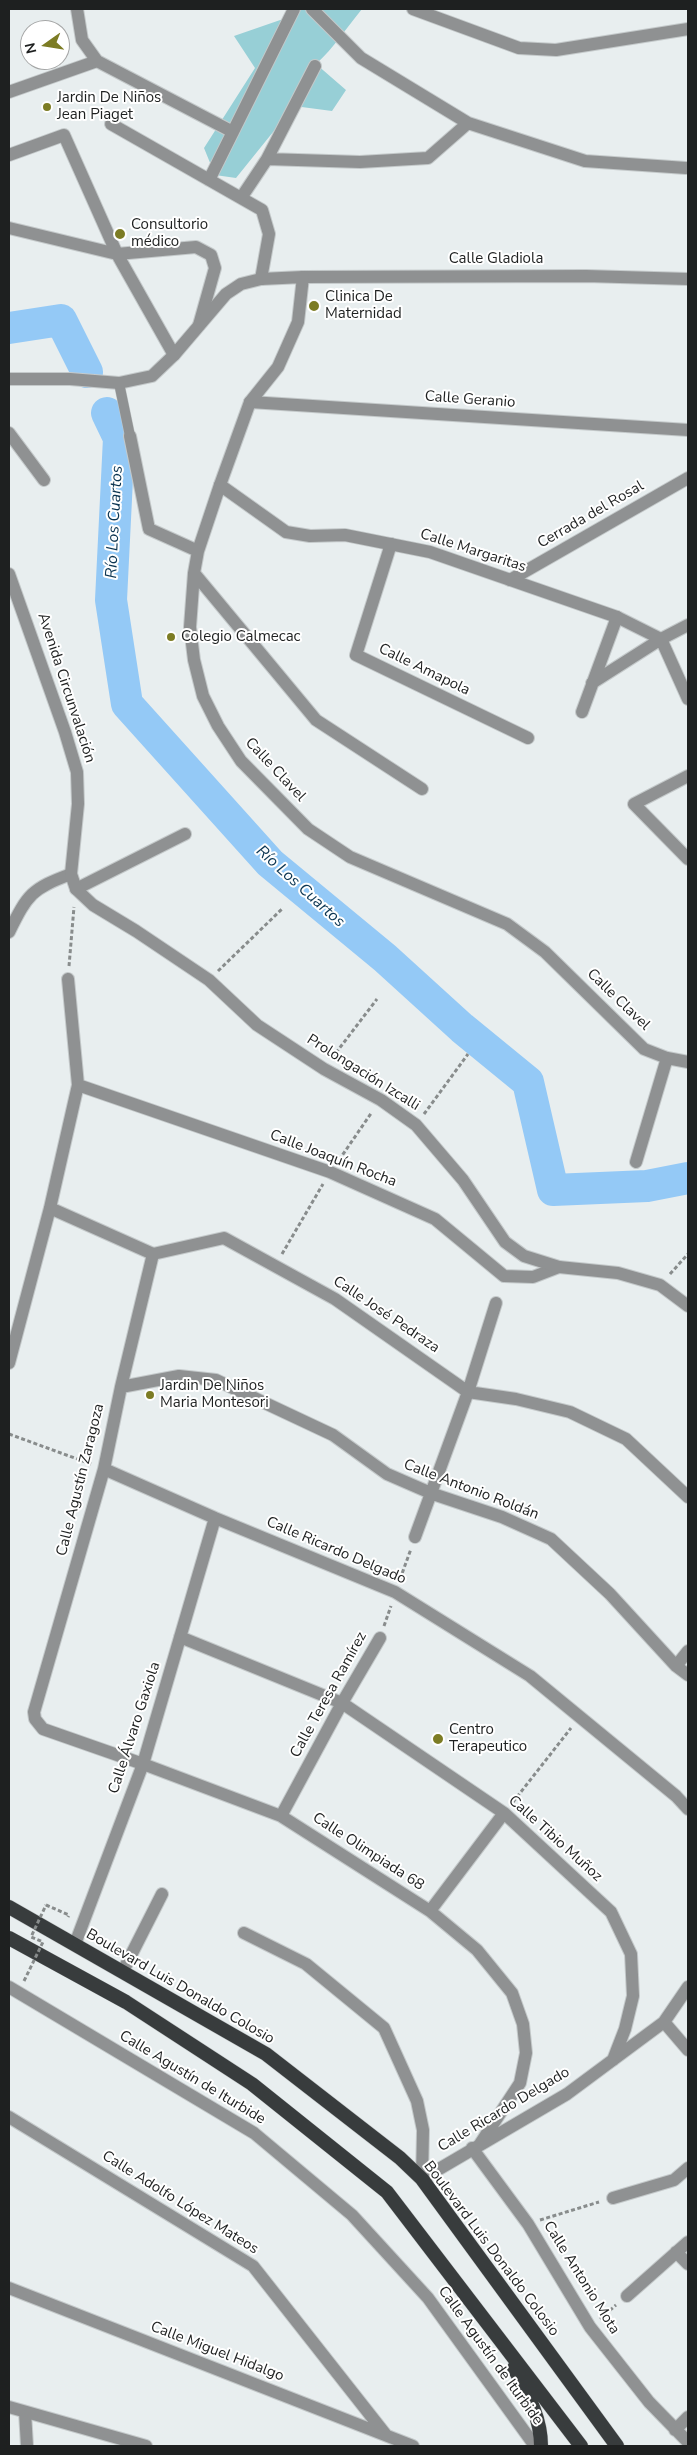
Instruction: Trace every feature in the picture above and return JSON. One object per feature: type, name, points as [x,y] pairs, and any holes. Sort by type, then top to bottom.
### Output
[{"type":"highway","name":"Boulevard Luis Donaldo Colosio","points":[[9,1907],[123,1970],[266,2054],[400,2158],[422,2179],[617,2446]]},
{"type":"highway","points":[[9,1938],[126,2002],[252,2084],[387,2192],[581,2446]]},
{"type":"highway","points":[[500,2338],[535,2409],[541,2434],[541,2446]]},
{"type":"street","points":[[77,9],[82,40],[97,61],[233,132]]},
{"type":"street","points":[[209,180],[294,9]]},
{"type":"street","points":[[312,9],[361,58],[468,123],[585,161],[686,168]]},
{"type":"street","points":[[419,10],[519,48],[556,50],[686,32]]},
{"type":"street","points":[[9,92],[97,61]]},
{"type":"street","points":[[241,198],[267,159],[315,66]]},
{"type":"street","points":[[267,159],[360,162],[428,158],[468,123]]},
{"type":"street","points":[[111,124],[262,210],[269,234],[261,278]]},
{"type":"street","points":[[9,155],[64,135],[117,254],[174,355]]},
{"type":"street","points":[[9,228],[117,254],[196,247],[211,255],[215,268],[199,325]]},
{"type":"street","name":"Calle Gladiola","points":[[9,379],[70,379],[119,383],[152,376],[174,355],[226,294],[241,284],[261,278],[303,276],[586,276],[688,279]]},
{"type":"street","name":"Calle Clavel","points":[[303,276],[298,322],[278,367],[250,402],[198,551],[194,573],[190,627],[194,660],[203,696],[218,726],[241,761],[308,829],[350,857],[506,924],[545,952],[644,1049],[667,1058],[688,1062]]},
{"type":"street","points":[[119,383],[149,529],[198,551]]},
{"type":"street","name":"Calle Geranio","points":[[250,402],[688,430]]},
{"type":"street","points":[[9,433],[44,480]]},
{"type":"street","name":"Cerrada del Rosal","points":[[510,580],[688,478]]},
{"type":"street","name":"Calle Margaritas","points":[[220,485],[286,532],[310,536],[345,535],[430,552],[618,617],[661,639]]},
{"type":"street","name":"Calle Amapola","points":[[390,544],[356,655],[528,738]]},
{"type":"street","points":[[194,573],[316,720],[422,789]]},
{"type":"street","name":"Avenida Circunvalación","points":[[9,574],[66,732],[77,772],[78,804],[71,874]]},
{"type":"street","points":[[582,712],[618,617]]},
{"type":"street","points":[[592,683],[661,639],[688,626]]},
{"type":"street","points":[[661,639],[688,699]]},
{"type":"street","points":[[688,776],[634,804],[688,859]]},
{"type":"street","points":[[76,889],[185,834]]},
{"type":"street","points":[[9,932],[23,905],[39,887],[71,874]]},
{"type":"street","name":"Prolongación Izcalli","points":[[71,874],[76,889],[93,906],[136,930],[208,980],[257,1025],[324,1068],[381,1100],[416,1125],[463,1180],[505,1242],[524,1256],[559,1268],[618,1273],[660,1285],[688,1306]]},
{"type":"street","points":[[9,1363],[50,1208],[78,1085],[68,979]]},
{"type":"street","points":[[636,1162],[667,1058]]},
{"type":"street","name":"Calle Joaquín Rocha","points":[[78,1085],[330,1172],[435,1219],[504,1276],[533,1277],[559,1268]]},
{"type":"street","points":[[50,1208],[153,1254]]},
{"type":"street","name":"Calle José Pedraza","points":[[153,1254],[224,1238],[335,1298],[468,1392],[516,1398],[570,1412],[626,1439],[688,1497]]},
{"type":"street","name":"Calle Agustín Zaragoza","points":[[34,1712],[104,1469],[121,1387],[153,1254]]},
{"type":"street","points":[[415,1537],[433,1494],[496,1303]]},
{"type":"street","name":"Calle Antonio Roldán","points":[[121,1387],[179,1376],[216,1380],[333,1435],[387,1474],[433,1494],[502,1517],[551,1539],[610,1594],[676,1666],[688,1675]]},
{"type":"street","name":"Calle Ricardo Delgado","points":[[104,1469],[215,1518],[395,1592],[530,1676],[676,1796],[688,1809]]},
{"type":"street","name":"Calle Álvaro Gaxiola","points":[[75,1944],[143,1764],[215,1518]]},
{"type":"street","name":"Calle Tibio Muñoz","points":[[180,1637],[342,1703],[504,1813],[611,1912],[631,1954],[633,1996],[625,2029],[613,2060]]},
{"type":"street","name":"Calle Teresa Ramírez","points":[[281,1816],[342,1703],[380,1638]]},
{"type":"street","points":[[676,1666],[688,1651]]},
{"type":"street","name":"Calle Olimpiada 68","points":[[34,1712],[34,1720],[43,1729],[281,1816],[430,1911],[477,1950],[512,1993],[523,2024],[526,2053],[520,2083],[476,2146]]},
{"type":"street","points":[[430,1911],[504,1813]]},
{"type":"street","points":[[123,1970],[162,1894]]},
{"type":"street","points":[[244,1932],[306,1964],[384,2028],[417,2101],[423,2130],[422,2179]]},
{"type":"street","name":"Calle Agustín de Iturbide","points":[[9,1987],[254,2133],[352,2215],[428,2298],[535,2446]]},
{"type":"street","name":"Calle Ricardo Delgado","points":[[422,2179],[567,2094],[664,2022],[688,1987]]},
{"type":"street","points":[[664,2022],[688,2050]]},
{"type":"street","name":"Calle Adolfo López Mateos","points":[[9,2117],[253,2266],[386,2436]]},
{"type":"street","name":"Calle Antonio Mota","points":[[476,2146],[528,2224],[590,2327],[649,2402],[688,2442]]},
{"type":"street","points":[[613,2198],[674,2180],[688,2168]]},
{"type":"street","points":[[627,2296],[688,2242]]},
{"type":"street","points":[[676,2252],[688,2264]]},
{"type":"street","name":"Calle Miguel Hidalgo","points":[[9,2288],[413,2446]]},
{"type":"street","points":[[9,2407],[146,2446]]},
{"type":"street","points":[[25,2412],[27,2446]]},
{"type":"street","points":[[675,2430],[688,2417]]},
{"type":"path","points":[[68,979],[76,889]]},
{"type":"path","points":[[208,980],[283,908]]},
{"type":"path","points":[[324,1068],[377,999]]},
{"type":"path","points":[[416,1125],[468,1054]]},
{"type":"path","points":[[275,1266],[330,1172],[381,1100]]},
{"type":"path","points":[[660,1285],[688,1254]]},
{"type":"path","points":[[9,1434],[104,1469]]},
{"type":"path","name":"Calle Teresa Ramírez","points":[[380,1638],[415,1537]]},
{"type":"path","points":[[504,1813],[579,1718]]},
{"type":"path","points":[[24,1981],[43,1942],[30,1937],[46,1905]]},
{"type":"path","points":[[528,2224],[613,2198]]},
{"type":"path","points":[[590,2327],[627,2296]]},
{"type":"shaded area","points":[[293,9],[362,9],[335,44],[316,64],[346,90],[332,111],[294,106],[236,178],[215,175],[204,148],[255,68],[234,36],[286,18]]},
{"type":"waterway","name":"Río Los Cuartos","points":[[9,328],[61,320],[87,372]]},
{"type":"waterway","name":"Río Los Cuartos","points":[[107,413],[119,438],[111,600],[127,704],[270,863],[385,958],[462,1028],[528,1082],[553,1190],[647,1186],[688,1178]]},
{"type":"place","name":"Jardin De Niños Jean Piaget","points":[[47,107]]},
{"type":"place","name":"Consultorio médico","points":[[120,234]]},
{"type":"place","name":"Clinica De Maternidad","points":[[314,306]]},
{"type":"place","name":"Colegio Calmecac","points":[[171,637]]},
{"type":"place","name":"Jardin De Niños Maria Montesori","points":[[150,1395]]},
{"type":"place","name":"Centro Terapeutico","points":[[438,1739]]}]
